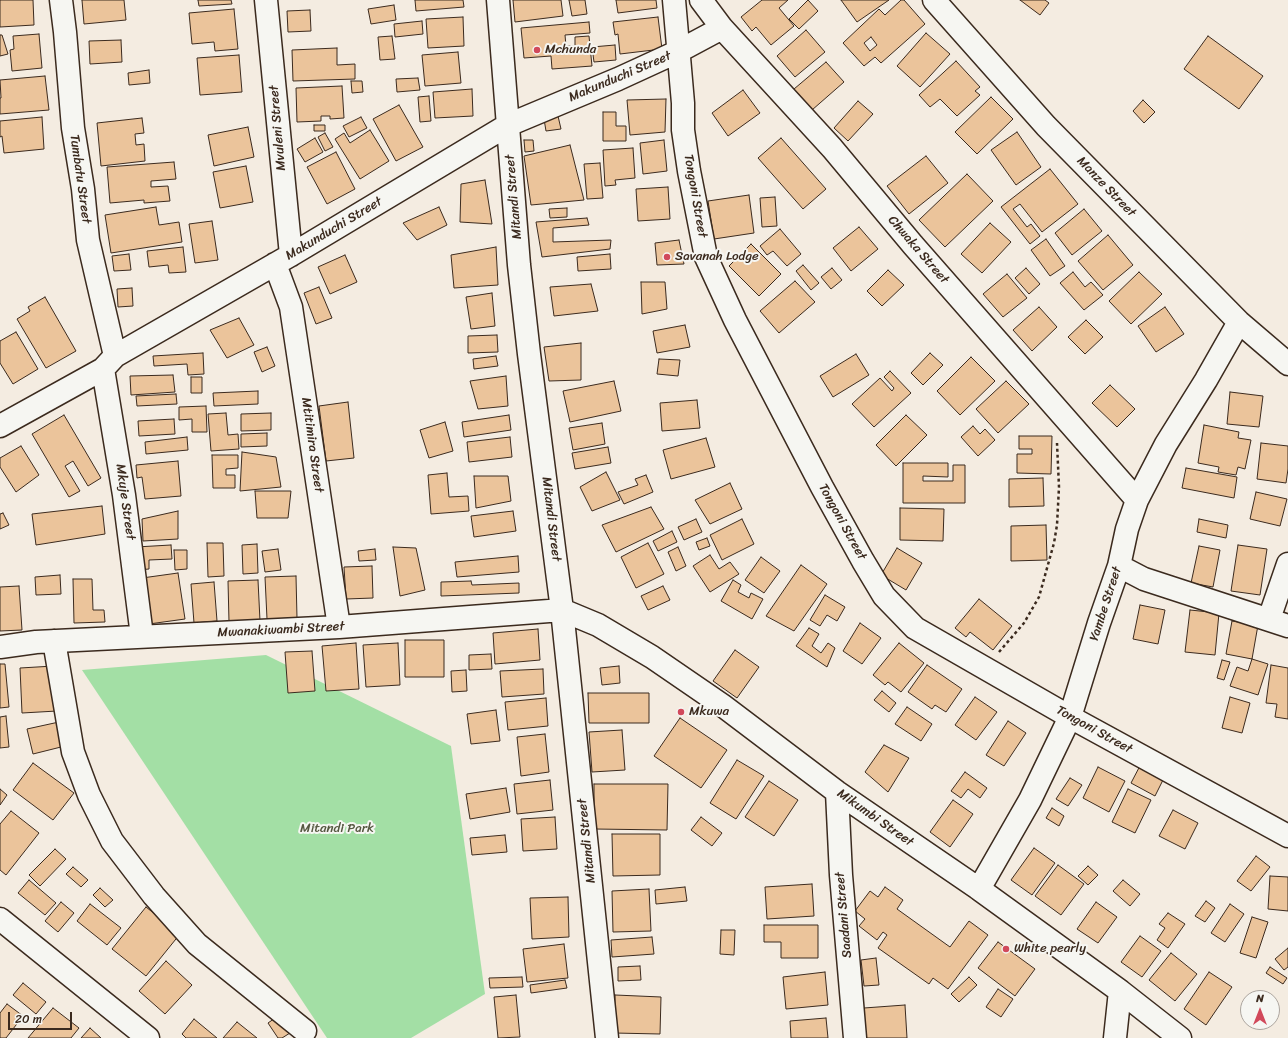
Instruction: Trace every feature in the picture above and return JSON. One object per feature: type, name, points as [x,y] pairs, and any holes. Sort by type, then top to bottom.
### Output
[{"type":"street","name":"Tumbatu Street","points":[[61,0],[73,128],[83,189],[88,240],[109,362]]},
{"type":"street","name":"Mvuleni Street","points":[[266,0],[283,260]]},
{"type":"street","name":"Mitandi Street","points":[[498,0],[520,265],[529,354],[562,610],[607,1038]]},
{"type":"street","name":"Tongoni Street","points":[[674,0],[679,51],[684,137],[689,171],[706,257],[735,320],[822,487],[884,596],[915,628],[1070,717],[1288,836]]},
{"type":"street","name":"Chwaka Street","points":[[701,0],[722,28],[832,148],[913,244],[1137,500]]},
{"type":"street","name":"Manze Street","points":[[934,0],[1046,126],[1239,322],[1288,364]]},
{"type":"street","name":"Makunduchi Street","points":[[0,426],[283,260],[508,125],[618,79],[679,51],[722,28]]},
{"type":"street","name":"Mtitimira Street","points":[[283,260],[339,627]]},
{"type":"street","name":"Yambe Street","points":[[978,889],[1030,800],[1070,717],[1099,623],[1119,566],[1127,529],[1137,500],[1166,444],[1206,380],[1239,322]]},
{"type":"street","name":"Mkuje Street","points":[[109,362],[142,636]]},
{"type":"street","points":[[1119,566],[1144,579],[1278,622],[1288,564]]},
{"type":"street","name":"Mwanakiwambi Street","points":[[0,647],[54,641],[339,627],[562,610]]},
{"type":"street","name":"Mikumbi Street","points":[[562,610],[598,625],[658,661],[722,705],[837,792],[978,889],[1120,991],[1180,1038]]},
{"type":"street","points":[[54,641],[73,752],[89,795],[112,841],[154,896],[197,944],[305,1031]]},
{"type":"street","name":"Saadani Street","points":[[837,792],[840,875],[855,1038]]},
{"type":"street","points":[[0,919],[148,1038]]},
{"type":"street","points":[[1115,1038],[1120,991]]},
{"type":"path","points":[[984,668],[1024,623],[1039,597],[1052,550],[1057,525],[1059,487],[1056,408]]},
{"type":"green space","name":"Mitandi Park","points":[[266,655],[451,746],[485,994],[411,1038],[327,1038],[82,670]]},
{"type":"building","points":[[0,0],[33,0],[34,25],[0,27]]},
{"type":"building","points":[[82,0],[124,0],[126,20],[84,24]]},
{"type":"building","points":[[198,0],[231,0],[232,4],[199,6]]},
{"type":"building","points":[[415,0],[463,0],[464,7],[416,11]]},
{"type":"building","points":[[513,0],[561,0],[563,16],[515,22]]},
{"type":"building","points":[[569,0],[585,0],[587,14],[572,16]]},
{"type":"building","points":[[616,0],[656,0],[657,8],[618,13]]},
{"type":"building","points":[[762,0],[788,0],[779,8],[794,26],[771,45],[756,27],[752,31],[741,17]]},
{"type":"building","points":[[808,0],[818,11],[799,29],[789,19]]},
{"type":"building","points":[[841,0],[889,0],[857,22]]},
{"type":"building","points":[[901,0],[904,0],[925,24],[881,63],[875,57],[864,66],[843,43],[879,9],[885,15]],"holes":[[[871,37],[877,45],[870,51],[864,43]]]},
{"type":"building","points":[[1020,0],[1045,0],[1049,3],[1040,15]]},
{"type":"building","points":[[394,5],[396,20],[371,24],[368,9]]},
{"type":"building","points":[[234,9],[238,49],[215,51],[214,42],[192,44],[189,13]]},
{"type":"building","points":[[310,10],[311,31],[288,32],[287,11]]},
{"type":"building","points":[[463,17],[464,46],[428,48],[426,19]]},
{"type":"building","points":[[658,17],[662,49],[620,54],[618,34],[615,35],[613,22]]},
{"type":"building","points":[[422,21],[423,34],[395,37],[394,24]]},
{"type":"building","points":[[589,22],[590,33],[565,35],[566,46],[575,46],[575,37],[589,36],[592,66],[552,69],[551,56],[524,58],[521,28]]},
{"type":"building","points":[[806,30],[825,52],[795,77],[777,56]]},
{"type":"building","points":[[926,33],[950,54],[920,87],[897,66]]},
{"type":"building","points":[[39,34],[42,68],[12,71],[10,50],[14,49],[13,36]]},
{"type":"building","points":[[0,35],[2,35],[8,54],[0,56]]},
{"type":"building","points":[[392,36],[395,59],[380,60],[378,37]]},
{"type":"building","points":[[1208,36],[1263,76],[1239,109],[1184,69]]},
{"type":"building","points":[[121,40],[122,62],[90,64],[89,41]]},
{"type":"building","points":[[615,45],[616,60],[594,62],[592,47]]},
{"type":"building","points":[[337,48],[337,65],[355,64],[355,79],[293,81],[292,50]]},
{"type":"building","points":[[458,52],[461,83],[425,86],[422,55]]},
{"type":"building","points":[[239,55],[242,92],[200,95],[197,58]]},
{"type":"building","points":[[956,61],[980,87],[975,91],[980,95],[957,116],[940,99],[930,107],[919,95]]},
{"type":"building","points":[[826,62],[844,82],[812,110],[794,89]]},
{"type":"building","points":[[149,70],[150,83],[129,85],[128,73]]},
{"type":"building","points":[[45,76],[49,110],[0,114],[0,80]]},
{"type":"building","points":[[418,78],[420,90],[397,92],[396,79]]},
{"type":"building","points":[[351,81],[362,81],[363,92],[352,93]]},
{"type":"building","points":[[342,86],[344,118],[330,119],[330,116],[321,116],[321,121],[297,122],[296,88]]},
{"type":"building","points":[[472,89],[473,116],[435,118],[433,92]]},
{"type":"building","points":[[743,90],[760,113],[728,136],[712,113]]},
{"type":"building","points":[[429,96],[431,121],[420,122],[418,97]]},
{"type":"building","points":[[991,97],[1013,119],[977,154],[955,132]]},
{"type":"building","points":[[666,99],[665,132],[630,135],[627,100]]},
{"type":"building","points":[[1143,100],[1155,112],[1144,123],[1133,111]]},
{"type":"building","points":[[858,101],[873,114],[848,141],[834,128]]},
{"type":"building","points":[[399,105],[423,147],[396,161],[373,119]]},
{"type":"building","points":[[603,112],[616,112],[616,126],[626,126],[626,141],[603,141]]},
{"type":"building","points":[[558,116],[561,129],[546,131],[544,119]]},
{"type":"building","points":[[42,117],[44,149],[4,153],[2,136],[0,137],[0,121]]},
{"type":"building","points":[[361,117],[367,128],[349,137],[343,126]]},
{"type":"building","points":[[142,118],[144,133],[135,134],[136,145],[144,144],[145,161],[101,166],[97,123]]},
{"type":"building","points":[[314,125],[325,125],[325,131],[314,131]]},
{"type":"building","points":[[248,127],[254,157],[214,166],[208,135]]},
{"type":"building","points":[[370,130],[389,161],[360,179],[335,139],[344,133],[350,143]]},
{"type":"building","points":[[1017,132],[1041,167],[1016,185],[991,150]]},
{"type":"building","points":[[325,133],[333,147],[325,151],[318,137]]},
{"type":"building","points":[[315,138],[323,152],[305,162],[297,149]]},
{"type":"building","points":[[781,138],[826,189],[803,209],[758,158]]},
{"type":"building","points":[[524,140],[533,140],[534,151],[525,152]]},
{"type":"building","points":[[664,140],[667,171],[643,174],[640,143]]},
{"type":"building","points":[[570,145],[584,200],[531,205],[524,156]]},
{"type":"building","points":[[633,148],[635,178],[615,180],[616,185],[605,186],[603,150]]},
{"type":"building","points":[[336,152],[355,189],[327,204],[307,167]]},
{"type":"building","points":[[926,156],[948,183],[909,214],[887,186]]},
{"type":"building","points":[[174,162],[176,179],[151,181],[151,187],[168,186],[170,201],[144,203],[144,200],[110,203],[107,167]]},
{"type":"building","points":[[600,163],[603,198],[587,199],[584,164]]},
{"type":"building","points":[[246,166],[253,202],[220,208],[213,172]]},
{"type":"building","points":[[1050,169],[1078,204],[1042,232],[1020,204],[1013,209],[1027,227],[1031,224],[1040,236],[1030,244],[1001,207]]},
{"type":"building","points":[[967,174],[993,201],[945,247],[919,220]]},
{"type":"building","points":[[485,180],[492,224],[460,222],[461,184]]},
{"type":"building","points":[[668,187],[670,219],[638,221],[636,189]]},
{"type":"building","points":[[749,195],[754,233],[714,239],[708,201]]},
{"type":"building","points":[[775,197],[777,226],[762,227],[760,198]]},
{"type":"building","points":[[156,207],[159,225],[179,222],[182,242],[111,253],[105,215]]},
{"type":"building","points":[[439,207],[447,225],[417,240],[403,223]]},
{"type":"building","points":[[567,208],[567,217],[550,218],[549,209]]},
{"type":"building","points":[[1084,209],[1102,231],[1072,255],[1055,233]]},
{"type":"building","points":[[587,218],[589,225],[553,228],[553,242],[611,240],[610,249],[542,257],[536,222]]},
{"type":"building","points":[[212,221],[218,260],[195,263],[189,224]]},
{"type":"building","points":[[990,223],[1011,242],[982,273],[961,254]]},
{"type":"building","points":[[859,227],[878,249],[851,271],[833,248]]},
{"type":"building","points":[[780,229],[801,254],[787,266],[773,251],[767,255],[760,246]]},
{"type":"building","points":[[1108,235],[1133,265],[1103,290],[1078,261]]},
{"type":"building","points":[[1046,239],[1065,266],[1050,276],[1031,250]]},
{"type":"building","points":[[679,240],[684,264],[657,265],[655,243]]},
{"type":"building","points":[[751,244],[781,274],[759,296],[729,266]]},
{"type":"building","points":[[183,247],[186,272],[169,273],[168,265],[149,267],[147,251]]},
{"type":"building","points":[[496,247],[498,285],[454,288],[451,255]]},
{"type":"building","points":[[129,254],[131,270],[114,271],[112,256]]},
{"type":"building","points":[[610,254],[611,269],[578,271],[577,257]]},
{"type":"building","points":[[345,255],[357,282],[330,294],[318,267]]},
{"type":"building","points":[[803,265],[819,283],[811,290],[796,271]]},
{"type":"building","points":[[832,268],[842,280],[831,289],[821,277]]},
{"type":"building","points":[[1026,268],[1040,284],[1029,294],[1015,278]]},
{"type":"building","points":[[888,270],[904,285],[882,306],[867,291]]},
{"type":"building","points":[[1073,272],[1085,287],[1091,282],[1103,295],[1084,310],[1060,283]]},
{"type":"building","points":[[1139,272],[1162,294],[1131,324],[1109,301]]},
{"type":"building","points":[[1007,274],[1027,298],[1003,317],[983,294]]},
{"type":"building","points":[[795,281],[815,302],[779,333],[760,311]]},
{"type":"building","points":[[641,282],[665,282],[667,309],[642,314]]},
{"type":"building","points":[[591,284],[598,311],[554,316],[550,287]]},
{"type":"building","points":[[319,287],[332,318],[316,324],[304,293]]},
{"type":"building","points":[[132,288],[133,306],[118,307],[117,289]]},
{"type":"building","points":[[492,293],[495,326],[471,329],[466,297]]},
{"type":"building","points":[[45,297],[76,351],[46,368],[17,319],[30,311],[28,307]]},
{"type":"building","points":[[1039,307],[1057,327],[1032,351],[1013,330]]},
{"type":"building","points":[[1165,307],[1184,334],[1156,352],[1138,326]]},
{"type":"building","points":[[239,318],[254,345],[227,358],[210,330]]},
{"type":"building","points":[[1086,320],[1103,337],[1085,354],[1068,337]]},
{"type":"building","points":[[685,325],[690,347],[657,353],[653,331]]},
{"type":"building","points":[[16,332],[38,369],[13,384],[0,363],[0,341]]},
{"type":"building","points":[[497,335],[498,352],[468,353],[468,336]]},
{"type":"building","points":[[581,343],[581,380],[549,381],[544,347]]},
{"type":"building","points":[[267,347],[275,366],[262,372],[254,352]]},
{"type":"building","points":[[203,353],[204,374],[188,375],[187,364],[154,366],[153,356]]},
{"type":"building","points":[[930,353],[943,365],[923,385],[911,373]]},
{"type":"building","points":[[856,354],[869,375],[833,397],[820,376]]},
{"type":"building","points":[[496,356],[498,366],[474,369],[473,359]]},
{"type":"building","points":[[971,357],[995,381],[960,415],[937,391]]},
{"type":"building","points":[[659,359],[680,360],[678,376],[657,374]]},
{"type":"building","points":[[890,371],[911,393],[874,427],[852,404],[880,378],[892,391],[894,388],[884,377]]},
{"type":"building","points":[[173,375],[175,392],[131,395],[130,376]]},
{"type":"building","points":[[506,376],[508,406],[478,409],[470,381]]},
{"type":"building","points":[[191,377],[202,377],[202,393],[191,393]]},
{"type":"building","points":[[614,381],[621,411],[570,422],[563,391]]},
{"type":"building","points":[[1006,381],[1029,404],[998,433],[976,409]]},
{"type":"building","points":[[1110,385],[1135,409],[1117,427],[1092,403]]},
{"type":"building","points":[[258,391],[258,404],[214,406],[213,393]]},
{"type":"building","points":[[1230,392],[1263,396],[1259,427],[1227,424]]},
{"type":"building","points":[[176,394],[177,404],[137,406],[136,396]]},
{"type":"building","points":[[697,400],[700,428],[662,431],[660,403]]},
{"type":"building","points":[[348,402],[354,458],[326,461],[319,406]]},
{"type":"building","points":[[206,406],[207,432],[192,432],[192,419],[179,420],[179,407]]},
{"type":"building","points":[[226,413],[228,435],[238,434],[239,449],[211,451],[208,414]]},
{"type":"building","points":[[271,413],[271,430],[241,431],[241,414]]},
{"type":"building","points":[[64,415],[101,478],[88,486],[73,461],[65,466],[80,491],[69,497],[32,434]]},
{"type":"building","points":[[509,415],[511,430],[464,437],[462,422]]},
{"type":"building","points":[[906,415],[927,435],[896,466],[876,445]]},
{"type":"building","points":[[174,419],[175,434],[139,436],[138,421]]},
{"type":"building","points":[[445,422],[453,451],[429,458],[420,430]]},
{"type":"building","points":[[602,423],[605,444],[573,450],[569,428]]},
{"type":"building","points":[[1204,425],[1239,432],[1238,438],[1251,440],[1245,469],[1238,467],[1236,475],[1218,472],[1219,467],[1198,463]]},
{"type":"building","points":[[973,426],[980,434],[985,429],[995,440],[978,456],[961,437]]},
{"type":"building","points":[[267,433],[267,446],[241,447],[241,434]]},
{"type":"building","points":[[1019,436],[1052,436],[1051,474],[1017,473],[1017,454],[1032,454],[1032,449],[1019,449]]},
{"type":"building","points":[[187,437],[188,450],[146,454],[145,442]]},
{"type":"building","points":[[510,437],[512,457],[469,462],[467,442]]},
{"type":"building","points":[[706,438],[715,467],[671,479],[663,450]]},
{"type":"building","points":[[1261,443],[1288,446],[1288,469],[1286,483],[1257,479]]},
{"type":"building","points":[[21,446],[39,475],[16,492],[0,467],[0,458]]},
{"type":"building","points":[[608,447],[611,463],[575,469],[572,453]]},
{"type":"building","points":[[242,452],[276,457],[281,487],[240,491]]},
{"type":"building","points":[[212,455],[238,455],[238,468],[226,469],[226,475],[235,475],[235,488],[213,488]]},
{"type":"building","points":[[178,461],[181,496],[145,499],[142,477],[137,478],[136,465]]},
{"type":"building","points":[[903,463],[948,463],[948,477],[923,476],[923,481],[953,481],[953,465],[965,465],[965,503],[903,503]]},
{"type":"building","points":[[1186,468],[1237,477],[1234,498],[1182,488]]},
{"type":"building","points":[[606,472],[620,500],[592,511],[580,487]]},
{"type":"building","points":[[447,473],[449,497],[468,496],[469,511],[431,514],[428,475]]},
{"type":"building","points":[[646,475],[653,492],[624,504],[618,492],[638,485],[635,479]]},
{"type":"building","points":[[474,476],[508,476],[511,501],[476,508]]},
{"type":"building","points":[[1043,478],[1044,506],[1009,507],[1009,479]]},
{"type":"building","points":[[730,483],[742,509],[710,524],[695,500]]},
{"type":"building","points":[[255,491],[291,491],[288,518],[257,518]]},
{"type":"building","points":[[1256,492],[1287,499],[1280,526],[1250,519]]},
{"type":"building","points":[[102,506],[105,534],[36,545],[32,514]]},
{"type":"building","points":[[651,507],[664,529],[616,552],[602,525]]},
{"type":"building","points":[[900,508],[944,509],[943,541],[900,540]]},
{"type":"building","points":[[178,511],[178,539],[143,541],[142,519]]},
{"type":"building","points":[[513,511],[516,531],[474,537],[471,516]]},
{"type":"building","points":[[3,513],[9,525],[0,529],[0,514]]},
{"type":"building","points":[[696,519],[702,532],[684,540],[678,527]]},
{"type":"building","points":[[742,519],[754,544],[722,560],[710,535]]},
{"type":"building","points":[[1199,519],[1228,525],[1226,538],[1197,532]]},
{"type":"building","points":[[1046,525],[1047,560],[1011,561],[1011,526]]},
{"type":"building","points":[[672,531],[677,542],[658,551],[653,541]]},
{"type":"building","points":[[707,538],[710,546],[699,550],[696,542]]},
{"type":"building","points":[[207,543],[223,543],[224,576],[208,577]]},
{"type":"building","points":[[648,543],[664,574],[636,588],[621,557]]},
{"type":"building","points":[[257,544],[258,573],[243,574],[242,545]]},
{"type":"building","points":[[171,545],[172,559],[149,560],[149,569],[138,570],[136,547]]},
{"type":"building","points":[[1238,545],[1267,549],[1260,595],[1231,591]]},
{"type":"building","points":[[1199,546],[1220,550],[1213,587],[1191,583]]},
{"type":"building","points":[[393,547],[416,548],[425,590],[400,596]]},
{"type":"building","points":[[678,547],[686,566],[676,571],[668,552]]},
{"type":"building","points":[[897,548],[922,563],[906,590],[881,575]]},
{"type":"building","points":[[278,549],[281,570],[265,572],[262,551]]},
{"type":"building","points":[[375,549],[376,560],[359,561],[358,551]]},
{"type":"building","points":[[174,550],[187,550],[187,569],[175,570]]},
{"type":"building","points":[[710,555],[719,569],[730,562],[739,574],[710,592],[693,566]]},
{"type":"building","points":[[518,556],[519,572],[457,577],[455,562]]},
{"type":"building","points":[[761,557],[780,571],[764,593],[745,580]]},
{"type":"building","points":[[801,565],[827,584],[794,631],[766,616]]},
{"type":"building","points":[[372,566],[373,598],[346,599],[344,567]]},
{"type":"building","points":[[178,573],[185,619],[149,624],[142,578]]},
{"type":"building","points":[[60,575],[61,594],[36,595],[35,577]]},
{"type":"building","points":[[296,576],[297,618],[267,619],[265,577]]},
{"type":"building","points":[[73,579],[92,579],[93,610],[104,610],[105,622],[74,623]]},
{"type":"building","points":[[258,580],[260,621],[229,622],[228,581]]},
{"type":"building","points":[[733,580],[741,585],[738,592],[749,598],[751,593],[763,599],[752,619],[721,601]]},
{"type":"building","points":[[471,581],[472,585],[519,583],[519,593],[441,596],[441,582]]},
{"type":"building","points":[[214,582],[217,621],[194,623],[191,584]]},
{"type":"building","points":[[19,586],[22,630],[0,631],[0,587]]},
{"type":"building","points":[[663,586],[670,600],[648,610],[641,596]]},
{"type":"building","points":[[825,595],[845,607],[837,621],[827,615],[820,626],[810,620]]},
{"type":"building","points":[[979,599],[1012,626],[993,650],[970,632],[966,637],[955,628]]},
{"type":"building","points":[[1140,605],[1165,610],[1158,644],[1133,639]]},
{"type":"building","points":[[1190,610],[1219,613],[1215,655],[1185,652]]},
{"type":"building","points":[[1232,621],[1258,625],[1252,659],[1226,654]]},
{"type":"building","points":[[860,623],[881,638],[862,664],[843,651]]},
{"type":"building","points":[[809,628],[819,634],[812,646],[821,653],[828,643],[835,648],[827,667],[796,646]]},
{"type":"building","points":[[538,629],[540,660],[495,664],[493,633]]},
{"type":"building","points":[[405,640],[444,640],[444,677],[405,677]]},
{"type":"building","points":[[356,643],[359,689],[326,691],[322,646]]},
{"type":"building","points":[[398,643],[400,685],[366,687],[363,645]]},
{"type":"building","points":[[899,643],[924,663],[901,692],[888,682],[885,685],[873,675]]},
{"type":"building","points":[[735,650],[759,667],[737,698],[713,681]]},
{"type":"building","points":[[312,651],[315,691],[288,693],[285,652]]},
{"type":"building","points":[[491,654],[492,669],[469,670],[469,655]]},
{"type":"building","points":[[1252,659],[1268,664],[1258,695],[1230,686],[1237,667],[1248,671]]},
{"type":"building","points":[[1222,660],[1230,662],[1224,680],[1217,678]]},
{"type":"building","points":[[0,664],[5,664],[9,707],[0,708]]},
{"type":"building","points":[[927,665],[962,689],[946,712],[935,705],[932,709],[908,692]]},
{"type":"building","points":[[1271,665],[1288,668],[1288,719],[1275,717],[1277,704],[1266,703]]},
{"type":"building","points":[[54,666],[57,711],[22,713],[20,668]]},
{"type":"building","points":[[619,666],[620,683],[602,685],[600,668]]},
{"type":"building","points":[[543,669],[544,694],[502,697],[500,671]]},
{"type":"building","points":[[466,670],[467,691],[452,692],[451,671]]},
{"type":"building","points":[[882,691],[896,703],[889,712],[874,700]]},
{"type":"building","points":[[588,693],[649,693],[649,723],[589,723]]},
{"type":"building","points":[[975,697],[997,712],[976,740],[955,725]]},
{"type":"building","points":[[1230,697],[1250,703],[1242,733],[1222,728]]},
{"type":"building","points":[[546,698],[548,726],[508,730],[505,702]]},
{"type":"building","points":[[907,707],[932,724],[921,741],[895,724]]},
{"type":"building","points":[[496,710],[500,741],[471,744],[467,714]]},
{"type":"building","points":[[6,716],[9,747],[0,748],[0,717]]},
{"type":"building","points":[[680,718],[727,750],[701,788],[654,756]]},
{"type":"building","points":[[1008,721],[1026,733],[1004,766],[986,755]]},
{"type":"building","points":[[59,722],[65,746],[33,754],[27,729]]},
{"type":"building","points":[[622,730],[625,770],[592,772],[589,732]]},
{"type":"building","points":[[545,734],[549,772],[521,776],[517,737]]},
{"type":"building","points":[[884,745],[909,758],[888,792],[865,772]]},
{"type":"building","points":[[737,760],[764,776],[736,819],[710,803]]},
{"type":"building","points":[[1142,762],[1166,774],[1155,796],[1131,783]]},
{"type":"building","points":[[33,763],[74,793],[53,820],[13,790]]},
{"type":"building","points":[[1098,767],[1125,781],[1109,812],[1083,798]]},
{"type":"building","points":[[965,772],[987,788],[980,798],[968,789],[961,798],[951,791]]},
{"type":"building","points":[[1070,778],[1082,785],[1068,806],[1056,799]]},
{"type":"building","points":[[550,780],[553,810],[517,814],[514,784]]},
{"type":"building","points":[[769,781],[798,800],[774,836],[745,817]]},
{"type":"building","points":[[594,784],[668,784],[667,830],[594,829]]},
{"type":"building","points":[[506,788],[510,812],[470,819],[466,794]]},
{"type":"building","points":[[0,789],[7,795],[0,805]]},
{"type":"building","points":[[1128,789],[1151,800],[1135,833],[1112,822]]},
{"type":"building","points":[[953,800],[973,814],[950,847],[930,832]]},
{"type":"building","points":[[1052,808],[1064,816],[1059,826],[1046,818]]},
{"type":"building","points":[[1173,810],[1198,823],[1185,849],[1159,836]]},
{"type":"building","points":[[11,811],[39,833],[6,875],[0,870],[0,824]]},
{"type":"building","points":[[555,817],[557,849],[523,851],[521,819]]},
{"type":"building","points":[[701,817],[722,833],[712,846],[691,830]]},
{"type":"building","points":[[612,834],[660,834],[660,875],[613,876]]},
{"type":"building","points":[[505,835],[507,852],[472,855],[470,838]]},
{"type":"building","points":[[1034,848],[1055,863],[1032,895],[1011,880]]},
{"type":"building","points":[[55,849],[66,859],[40,886],[29,875]]},
{"type":"building","points":[[1256,856],[1270,867],[1251,891],[1237,881]]},
{"type":"building","points":[[1058,865],[1084,884],[1061,915],[1035,896]]},
{"type":"building","points":[[1088,866],[1098,875],[1088,885],[1078,876]]},
{"type":"building","points":[[73,867],[88,880],[81,887],[66,874]]},
{"type":"building","points":[[1270,876],[1288,877],[1288,911],[1268,909]]},
{"type":"building","points":[[29,880],[56,903],[45,915],[18,893]]},
{"type":"building","points":[[1123,880],[1140,894],[1130,906],[1113,891]]},
{"type":"building","points":[[812,884],[814,916],[767,919],[765,887]]},
{"type":"building","points":[[685,887],[687,901],[656,904],[655,890]]},
{"type":"building","points":[[885,887],[903,900],[897,909],[950,947],[969,921],[988,935],[948,989],[933,978],[929,984],[878,948],[887,935],[883,932],[877,940],[859,926],[865,919],[855,911],[870,891],[878,897]]},
{"type":"building","points":[[100,888],[113,900],[105,907],[93,895]]},
{"type":"building","points":[[649,889],[651,931],[613,932],[612,891]]},
{"type":"building","points":[[568,897],[569,937],[532,939],[530,898]]},
{"type":"building","points":[[1206,901],[1215,908],[1205,922],[1195,916]]},
{"type":"building","points":[[61,902],[74,913],[58,932],[45,921]]},
{"type":"building","points":[[1096,902],[1117,917],[1098,943],[1077,929]]},
{"type":"building","points":[[90,904],[121,928],[107,945],[77,921]]},
{"type":"building","points":[[1230,904],[1244,914],[1225,942],[1211,933]]},
{"type":"building","points":[[146,907],[180,934],[146,976],[112,949]]},
{"type":"building","points":[[1168,913],[1185,924],[1168,948],[1157,940],[1165,928],[1159,924]]},
{"type":"building","points":[[1252,917],[1268,922],[1256,958],[1240,953]]},
{"type":"building","points":[[764,925],[818,925],[818,958],[781,958],[781,942],[764,942]]},
{"type":"building","points":[[721,930],[735,930],[734,955],[720,954]]},
{"type":"building","points":[[1140,936],[1161,951],[1142,977],[1121,962]]},
{"type":"building","points":[[652,937],[654,954],[612,957],[611,940]]},
{"type":"building","points":[[998,942],[1035,969],[1015,996],[978,968]]},
{"type":"building","points":[[564,944],[568,978],[527,982],[523,949]]},
{"type":"building","points":[[1288,948],[1288,967],[1284,970],[1275,959]]},
{"type":"building","points":[[1171,953],[1197,974],[1175,1001],[1149,980]]},
{"type":"building","points":[[876,958],[879,985],[864,986],[861,960]]},
{"type":"building","points":[[166,961],[192,985],[165,1014],[139,991]]},
{"type":"building","points":[[640,966],[641,980],[618,981],[618,967]]},
{"type":"building","points":[[1270,967],[1287,978],[1283,984],[1266,973]]},
{"type":"building","points":[[825,972],[828,1005],[786,1009],[783,977]]},
{"type":"building","points":[[1209,972],[1232,987],[1206,1025],[1184,1009]]},
{"type":"building","points":[[522,977],[523,987],[490,988],[489,978]]},
{"type":"building","points":[[969,977],[977,985],[959,1002],[951,994]]},
{"type":"building","points":[[565,980],[567,988],[531,993],[530,985]]},
{"type":"building","points":[[23,983],[46,1002],[36,1014],[13,995]]},
{"type":"building","points":[[998,989],[1013,999],[1001,1017],[986,1007]]},
{"type":"building","points":[[516,995],[520,1037],[498,1038],[494,997]]},
{"type":"building","points":[[615,995],[661,997],[660,1034],[614,1033]]},
{"type":"building","points":[[7,1004],[23,1016],[6,1038],[0,1038],[0,1013]]},
{"type":"building","points":[[905,1005],[907,1038],[865,1038],[864,1008]]},
{"type":"building","points":[[53,1008],[79,1028],[71,1038],[28,1038]]},
{"type":"building","points":[[278,1016],[290,1033],[282,1038],[278,1038],[268,1023]]},
{"type":"building","points":[[826,1018],[828,1038],[791,1038],[790,1021]]},
{"type":"building","points":[[194,1019],[217,1038],[186,1038],[182,1034]]},
{"type":"building","points":[[237,1022],[257,1038],[223,1038]]},
{"type":"building","points":[[90,1028],[101,1038],[81,1038]]},
{"type":"place","name":"Mchunda","points":[[537,50]]},
{"type":"place","name":"Savanah Lodge","points":[[667,257]]},
{"type":"place","name":"Mkuwa","points":[[681,712]]},
{"type":"place","name":"White pearly","points":[[1006,949]]}]
